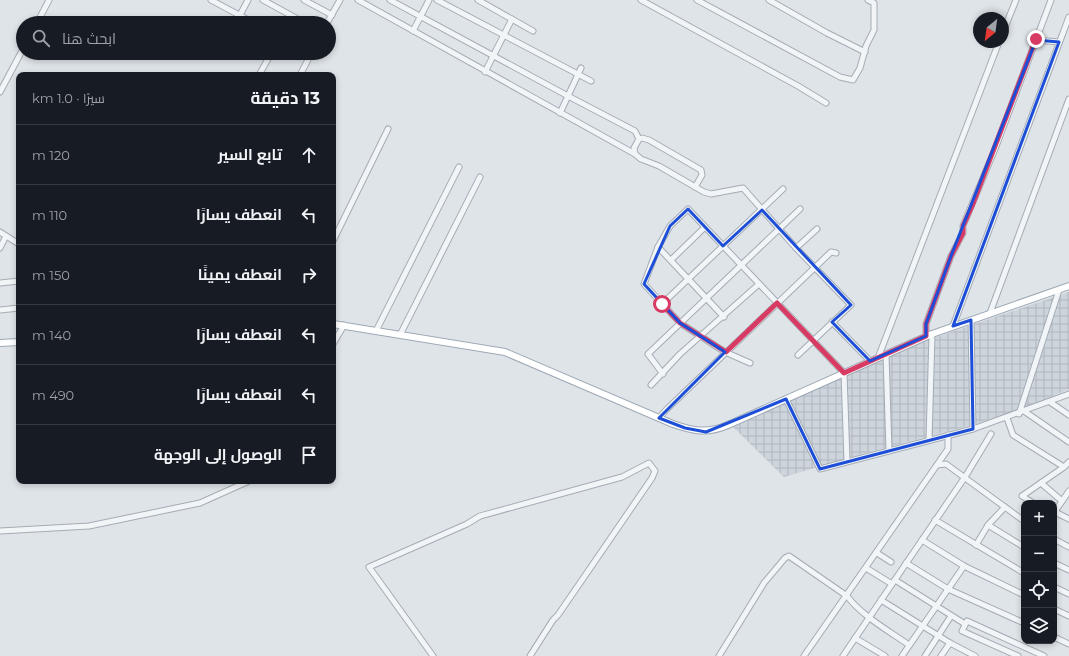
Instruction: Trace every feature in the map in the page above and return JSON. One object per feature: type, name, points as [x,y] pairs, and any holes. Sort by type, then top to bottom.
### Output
[{"type":"main road","points":[[336,324],[505,352],[659,418],[685,428],[706,432],[716,430],[929,335],[1069,286]]},
{"type":"main road","points":[[0,343],[16,342]]},
{"type":"street","points":[[41,16],[49,0]]},
{"type":"street","points":[[211,0],[240,15],[248,0]]},
{"type":"street","points":[[263,0],[292,16]]},
{"type":"street","points":[[304,0],[332,15],[340,0]]},
{"type":"street","points":[[358,0],[485,72],[635,154],[641,159],[659,166],[695,187],[711,194],[743,188],[796,248],[851,305],[798,355]]},
{"type":"street","points":[[390,0],[635,131],[639,139]]},
{"type":"street","points":[[413,31],[429,0]]},
{"type":"street","points":[[437,0],[591,82]]},
{"type":"street","points":[[478,0],[533,31]]},
{"type":"street","points":[[641,0],[798,86],[826,103]]},
{"type":"street","points":[[697,0],[840,77],[853,80],[874,30],[874,3],[868,0]]},
{"type":"street","points":[[769,0],[827,33],[865,52]]},
{"type":"street","points":[[1009,17],[1016,0]]},
{"type":"street","points":[[929,440],[929,335],[926,324],[951,256],[963,233],[963,226],[1051,0]]},
{"type":"street","points":[[953,326],[1069,16]]},
{"type":"street","points":[[485,72],[512,19]]},
{"type":"street","points":[[1036,40],[1059,42]]},
{"type":"street","points":[[878,358],[997,48]]},
{"type":"street","points":[[0,92],[17,60]]},
{"type":"street","points":[[261,72],[267,60]]},
{"type":"street","points":[[302,72],[308,60]]},
{"type":"street","points":[[560,113],[581,68]]},
{"type":"street","points":[[990,313],[1069,99]]},
{"type":"street","points":[[336,235],[388,129]]},
{"type":"street","points":[[639,139],[642,138],[649,140],[702,170],[702,174],[695,187]]},
{"type":"street","points":[[635,154],[634,148],[639,139]]},
{"type":"street","points":[[376,331],[459,167]]},
{"type":"street","points":[[400,335],[480,177]]},
{"type":"street","points":[[662,304],[783,189]]},
{"type":"street","points":[[750,363],[726,352],[680,323],[644,284],[658,246],[670,226],[688,209],[844,373],[847,462]]},
{"type":"street","points":[[663,374],[648,354],[800,209]]},
{"type":"street","points":[[671,260],[705,227]]},
{"type":"street","points":[[796,248],[817,229]]},
{"type":"street","points":[[0,232],[16,242]]},
{"type":"street","points":[[0,248],[6,236]]},
{"type":"street","points":[[658,246],[724,316]]},
{"type":"street","points":[[659,418],[814,267],[831,252],[836,253]]},
{"type":"street","points":[[0,283],[16,281]]},
{"type":"street","points":[[651,385],[663,374],[680,354],[759,284]]},
{"type":"street","points":[[1021,412],[1059,290]]},
{"type":"street","points":[[0,310],[16,308]]},
{"type":"street","points":[[971,320],[973,429]]},
{"type":"street","points":[[832,322],[870,361]]},
{"type":"street","points":[[336,339],[344,325]]},
{"type":"street","points":[[886,354],[888,451]]},
{"type":"street","points":[[786,399],[820,468],[973,429],[1069,394]]},
{"type":"street","points":[[1050,402],[1069,415]]},
{"type":"street","points":[[1021,412],[1069,442]]},
{"type":"street","points":[[1006,418],[1014,435],[1064,468]]},
{"type":"street","points":[[843,656],[964,477],[991,434]]},
{"type":"street","points":[[804,656],[948,449],[948,435]]},
{"type":"street","points":[[1028,500],[1022,496],[1064,468],[1069,462]]},
{"type":"street","points":[[433,656],[369,567],[467,524],[480,516],[622,477],[649,463],[655,471],[652,478],[558,615],[553,620],[530,656]]},
{"type":"street","points":[[937,465],[946,464],[1021,519]]},
{"type":"street","points":[[1041,483],[1066,500]]},
{"type":"street","points":[[0,531],[89,526],[200,503],[243,484]]},
{"type":"street","points":[[1057,511],[1066,500],[1069,491]]},
{"type":"street","points":[[976,545],[988,525],[1005,507]]},
{"type":"street","points":[[1057,514],[1069,519]]},
{"type":"street","points":[[935,520],[1022,572]]},
{"type":"street","points":[[988,525],[1021,545]]},
{"type":"street","points":[[922,540],[964,566],[1021,594]]},
{"type":"street","points":[[1057,541],[1069,547]]},
{"type":"street","points":[[877,553],[891,562]]},
{"type":"street","points":[[719,656],[764,583],[785,558],[789,556],[847,596],[870,617],[909,645]]},
{"type":"street","points":[[906,563],[948,589],[1021,622]]},
{"type":"street","points":[[1057,564],[1069,570]]},
{"type":"street","points":[[902,656],[964,566]]},
{"type":"street","points":[[866,568],[965,624]]},
{"type":"street","points":[[1057,588],[1069,594]]},
{"type":"street","points":[[881,600],[966,654],[975,656]]},
{"type":"street","points":[[1057,610],[1069,616]]},
{"type":"street","points":[[925,656],[951,616]]},
{"type":"street","points":[[1018,656],[962,631],[965,624],[967,621],[1044,656]]},
{"type":"street","points":[[855,638],[885,656]]},
{"type":"street","points":[[1057,638],[1069,644]]},
{"type":"street","points":[[941,656],[950,644]]},
{"type":"highlighted area","points":[[1036,40],[1059,42],[953,326],[971,320],[973,429],[820,469],[786,399],[706,432],[685,428],[659,418],[725,352],[680,323],[644,284],[670,226],[688,209],[723,246],[762,210],[851,305],[832,322],[870,361],[926,336],[926,324],[951,256]]},
{"type":"shaded area","points":[[1069,292],[1069,389],[1024,408],[968,426],[862,454],[784,477],[731,425],[913,345]]},
{"type":"route","points":[[662,304],[680,323],[726,352],[777,303],[844,373],[926,336],[926,324],[951,256],[963,233],[963,226],[984,176],[990,157],[995,149],[1036,39]]}]
